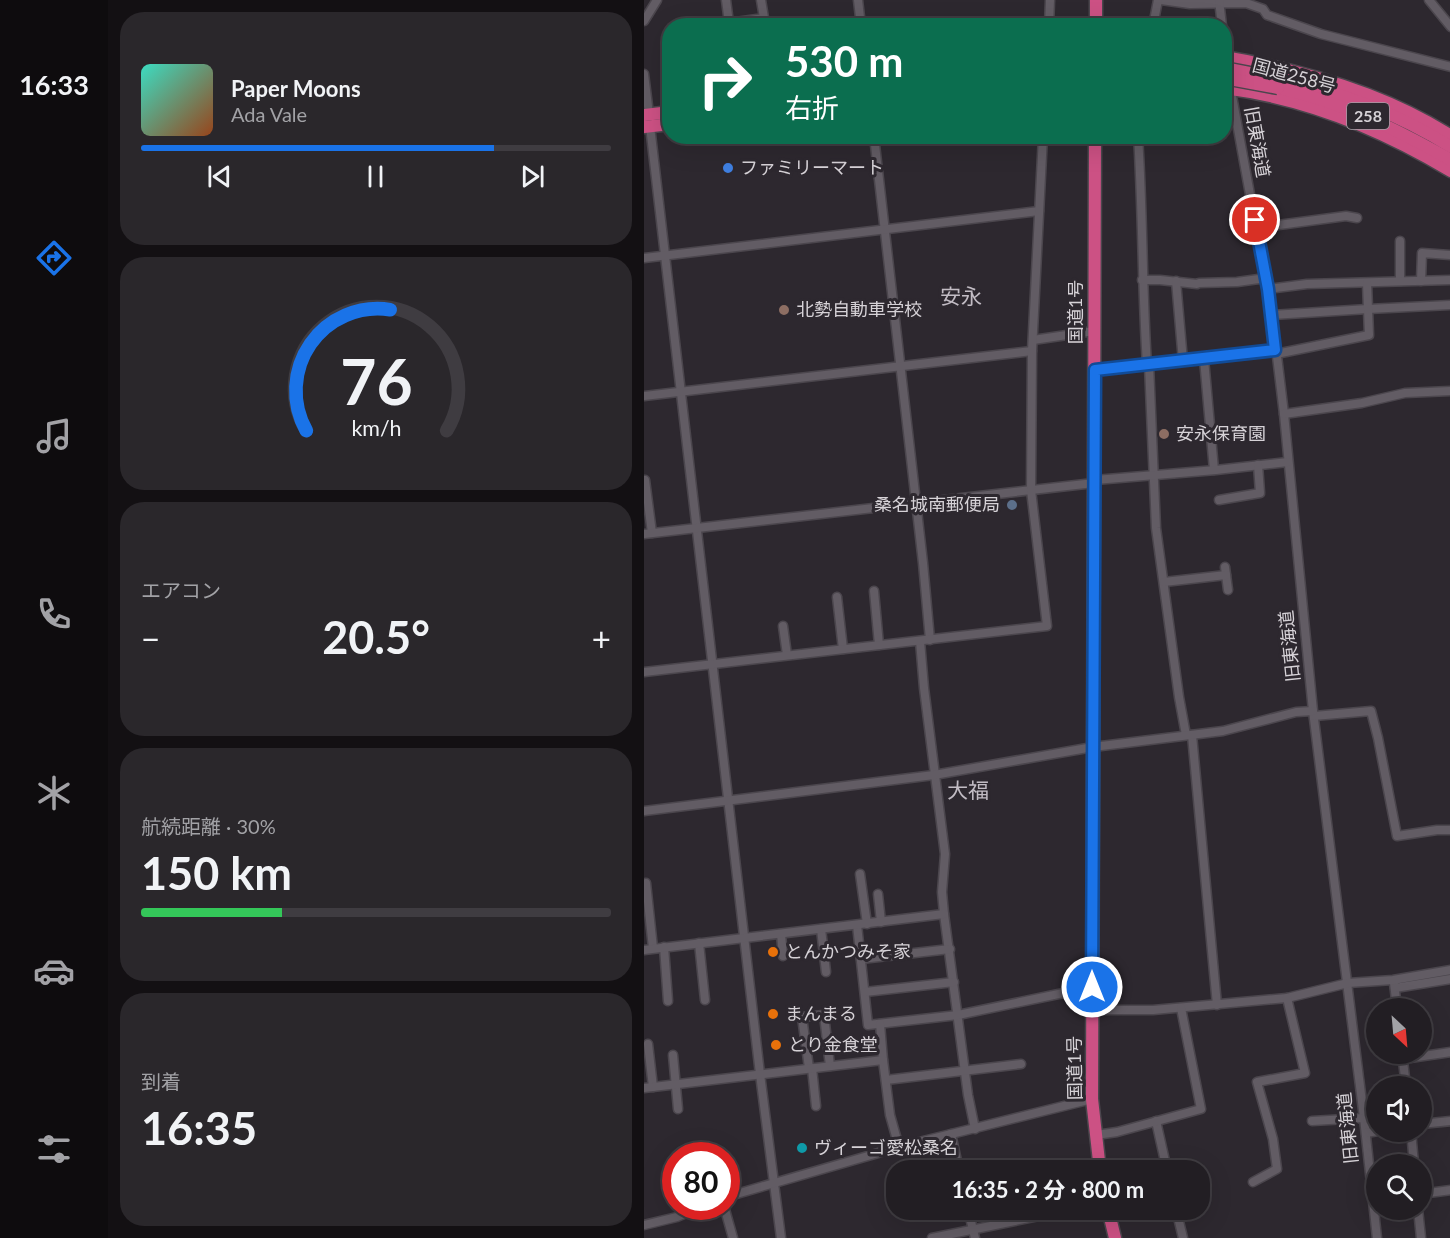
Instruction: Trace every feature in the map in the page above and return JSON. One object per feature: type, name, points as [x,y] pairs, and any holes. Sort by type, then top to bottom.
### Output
[{"type":"highway","points":[[1096,0],[1096,18]]},
{"type":"highway","points":[[1232,59],[1272,66],[1370,95],[1448,134]]},
{"type":"highway","name":"国道258号","points":[[1232,70],[1280,83],[1369,117],[1451,160]]},
{"type":"highway","name":"国道258号","points":[[1232,85],[1303,84],[1375,109],[1451,147]]},
{"type":"highway","points":[[1232,86],[1278,97],[1352,121],[1397,140],[1451,171]]},
{"type":"highway","points":[[647,120],[662,115]]},
{"type":"highway","points":[[647,120],[662,123]]},
{"type":"highway","name":"国道1号","points":[[1095,144],[1092,1099],[1097,1160]]},
{"type":"highway","points":[[1111,1220],[1115,1238]]},
{"type":"street","points":[[644,21],[647,9],[657,0]]},
{"type":"street","points":[[726,0],[728,18]]},
{"type":"street","points":[[761,0],[764,18]]},
{"type":"street","points":[[858,0],[860,18]]},
{"type":"street","points":[[1049,18],[1050,0]]},
{"type":"street","points":[[1155,18],[1160,0],[1190,4],[1246,3],[1263,9],[1267,15],[1321,34],[1451,67]]},
{"type":"street","points":[[1429,0],[1451,27]]},
{"type":"street","points":[[1219,2],[1221,18]]},
{"type":"street","points":[[644,74],[647,120],[781,1238]]},
{"type":"street","name":"旧東海道","points":[[1232,114],[1268,289],[1284,414],[1314,713],[1366,1133]]},
{"type":"street","points":[[875,144],[916,502],[925,640],[924,688],[945,854],[942,892],[944,915],[968,1095],[975,1129]]},
{"type":"street","points":[[644,672],[1047,626],[1031,490],[1032,351],[1043,144]]},
{"type":"street","points":[[1138,144],[1142,280],[1156,528],[1179,697],[1189,735],[1217,1005]]},
{"type":"street","points":[[644,258],[1039,211]]},
{"type":"street","points":[[1256,228],[1346,216],[1357,218]]},
{"type":"street","points":[[1400,241],[1400,281]]},
{"type":"street","points":[[1421,281],[1422,253],[1451,255]]},
{"type":"street","points":[[1142,280],[1197,284],[1266,278]]},
{"type":"street","points":[[1268,289],[1307,284],[1451,280]]},
{"type":"street","points":[[1176,282],[1183,362]]},
{"type":"street","points":[[1095,370],[1276,352],[1369,335],[1367,283]]},
{"type":"street","points":[[1271,315],[1451,305]]},
{"type":"street","points":[[1033,340],[1094,331]]},
{"type":"street","points":[[644,396],[1032,351]]},
{"type":"street","points":[[1204,359],[1214,470]]},
{"type":"street","points":[[1284,414],[1362,403],[1405,393],[1451,391]]},
{"type":"street","points":[[645,480],[648,533],[1153,475],[1288,462]]},
{"type":"street","points":[[1218,500],[1260,494],[1258,465]]},
{"type":"street","points":[[1164,582],[1226,571],[1228,590]]},
{"type":"street","points":[[874,591],[879,645]]},
{"type":"street","points":[[837,597],[843,649]]},
{"type":"street","points":[[783,627],[787,655]]},
{"type":"street","points":[[644,811],[934,775],[1093,747],[1223,731],[1296,712],[1371,711],[1397,836],[1451,830]]},
{"type":"street","points":[[860,873],[861,959],[869,1025],[958,1015],[1092,987]]},
{"type":"street","points":[[646,883],[649,949],[944,915]]},
{"type":"street","points":[[878,894],[881,922]]},
{"type":"street","points":[[821,929],[826,972]]},
{"type":"street","points":[[781,934],[784,956]]},
{"type":"street","points":[[699,943],[705,1000]]},
{"type":"street","points":[[664,947],[668,1001]]},
{"type":"street","points":[[861,959],[950,949]]},
{"type":"street","points":[[1394,984],[1451,970]]},
{"type":"street","points":[[1092,1010],[1217,1005],[1287,998],[1348,983],[1394,984],[1451,979]]},
{"type":"street","points":[[865,992],[954,982]]},
{"type":"street","points":[[1394,984],[1396,998]]},
{"type":"street","points":[[1253,1182],[1277,1169],[1273,1139],[1257,1082],[1305,1073],[1287,998]]},
{"type":"street","points":[[1096,1135],[1156,1122],[1201,1109],[1181,1008]]},
{"type":"street","points":[[816,1106],[802,1017],[824,1015],[830,1066]]},
{"type":"street","points":[[880,1024],[890,1115],[899,1147]]},
{"type":"street","points":[[648,1044],[648,1087],[883,1060]]},
{"type":"street","points":[[1432,1054],[1451,1052]]},
{"type":"street","points":[[673,1055],[678,1109]]},
{"type":"street","points":[[886,1080],[1021,1064]]},
{"type":"street","points":[[740,1193],[899,1147],[1092,1099]]},
{"type":"street","points":[[1312,1121],[1364,1118]]},
{"type":"street","points":[[1432,1123],[1451,1121]]},
{"type":"street","points":[[1156,1122],[1165,1160]]},
{"type":"street","points":[[951,1134],[957,1160]]},
{"type":"street","name":"旧東海道","points":[[1367,1142],[1377,1238]]},
{"type":"street","points":[[1432,1193],[1451,1190]]},
{"type":"street","points":[[644,1226],[666,1220]]},
{"type":"street","points":[[728,1220],[733,1238]]},
{"type":"street","points":[[932,1238],[974,1234],[1029,1220]]},
{"type":"street","points":[[1179,1220],[1183,1238]]},
{"type":"street","points":[[1419,1220],[1421,1238]]},
{"type":"place","name":"ファミリーマート","points":[[728,168]]},
{"type":"place","name":"北勢自動車学校","points":[[784,310]]},
{"type":"place","name":"安永保育園","points":[[1164,434]]},
{"type":"place","name":"桑名城南郵便局","points":[[1012,505]]},
{"type":"place","name":"とんかつみそ家","points":[[773,952]]},
{"type":"place","name":"まんまる","points":[[773,1014]]},
{"type":"place","name":"とり金食堂","points":[[776,1045]]},
{"type":"place","name":"ヴィーゴ愛松桑名","points":[[802,1148]]},
{"type":"district","name":"安永","points":[[961,297]]},
{"type":"district","name":"大福","points":[[968,791]]},
{"type":"route","points":[[1092,987],[1095,370],[1275,350],[1268,289],[1255,220]]}]
